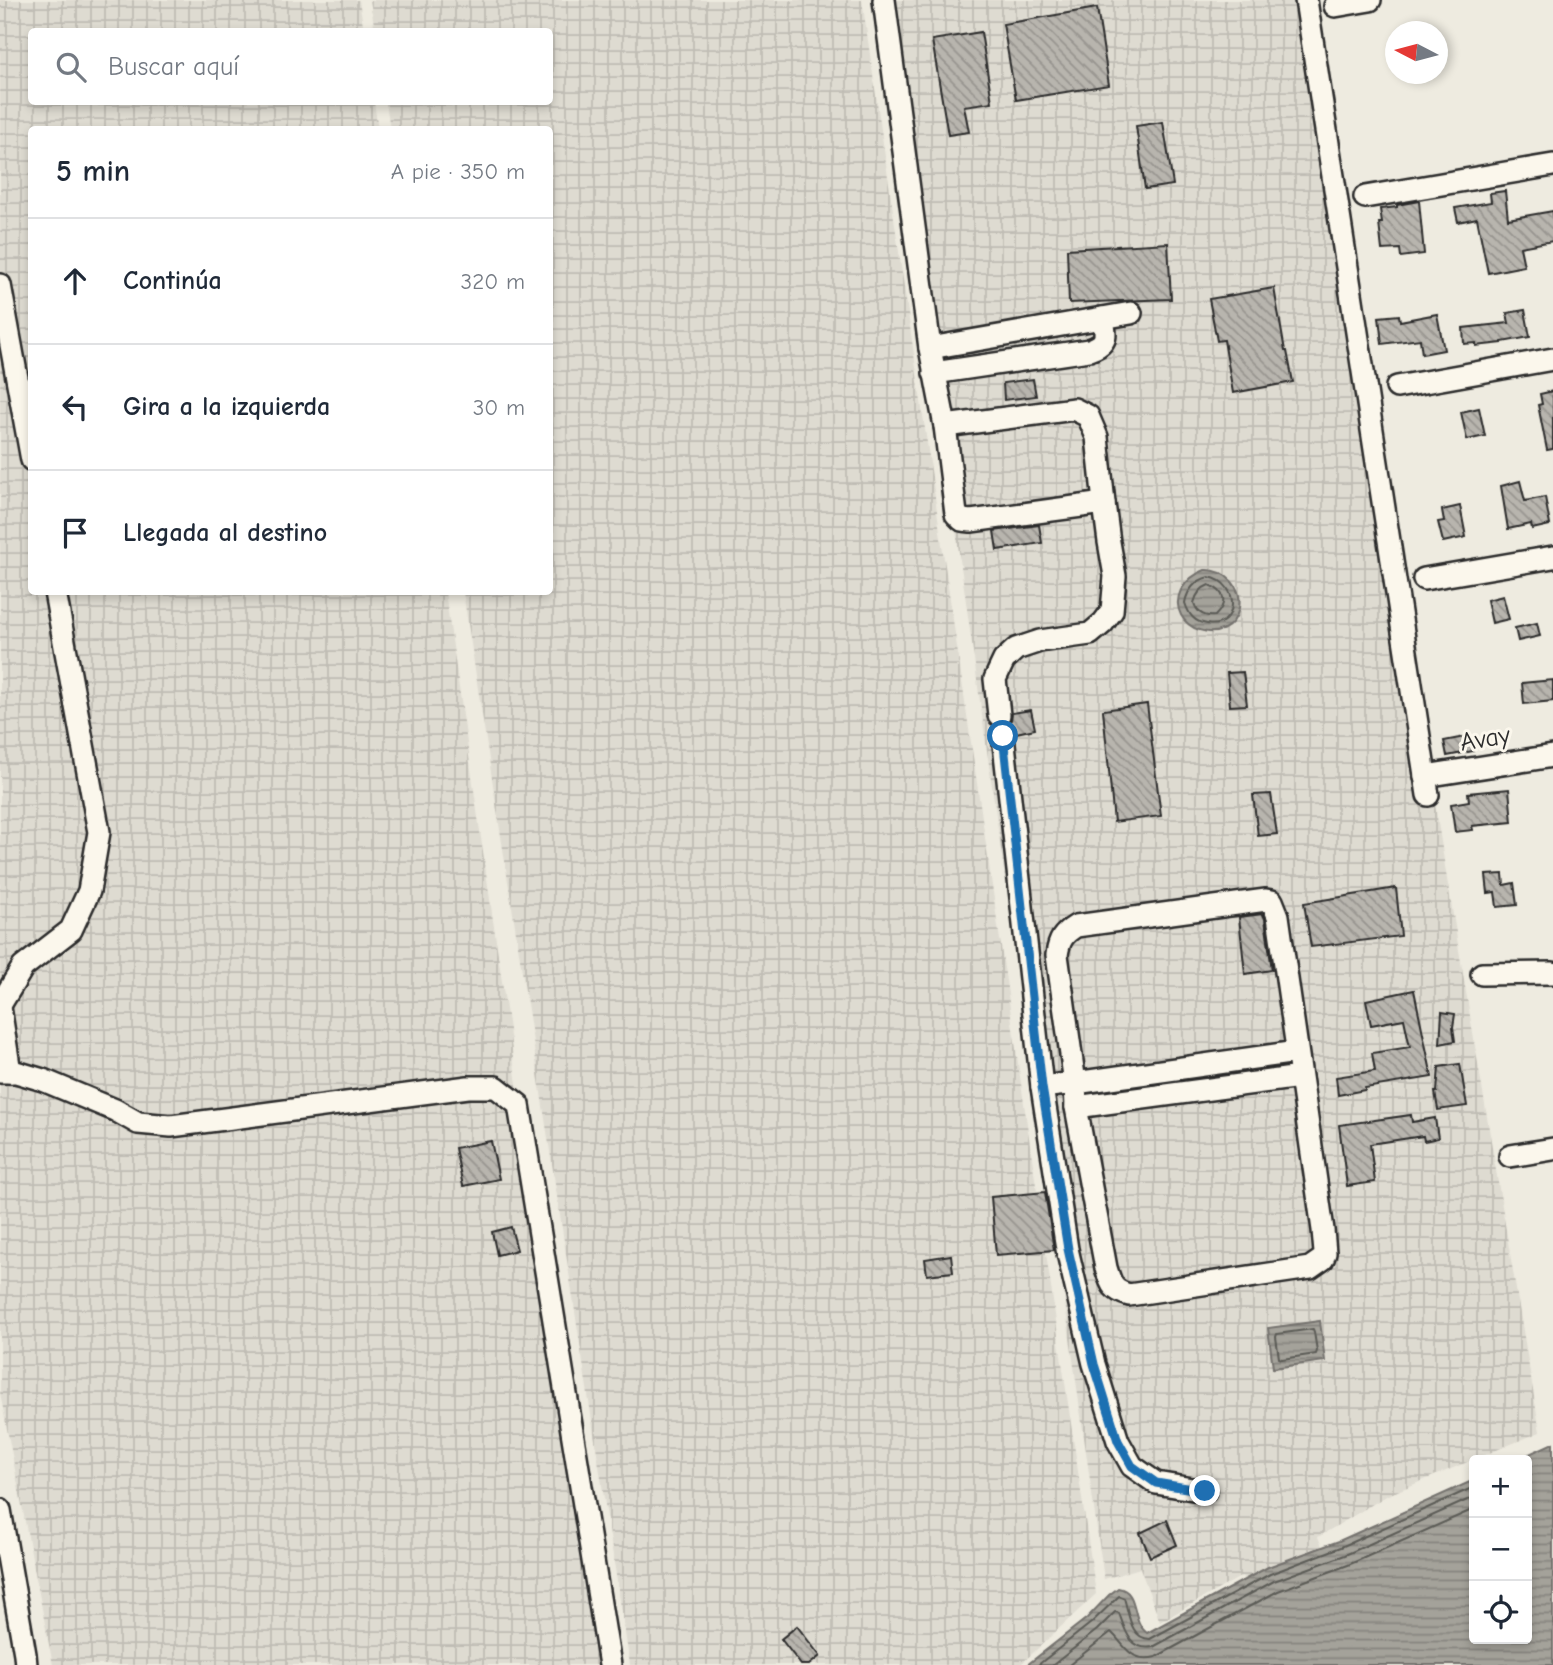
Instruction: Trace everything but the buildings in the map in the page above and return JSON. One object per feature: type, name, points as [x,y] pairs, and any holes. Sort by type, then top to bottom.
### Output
[{"type":"street","points":[[884,0],[930,348],[945,426],[956,514],[962,520],[971,522],[1104,503]]},
{"type":"street","name":"Avay","points":[[1306,0],[1427,786],[1553,755]]},
{"type":"street","points":[[1335,6],[1370,0]]},
{"type":"street","points":[[1365,197],[1553,164]]},
{"type":"street","points":[[0,285],[28,438]]},
{"type":"street","points":[[930,348],[1131,313]]},
{"type":"street","points":[[934,373],[1100,347],[1105,339],[1102,318]]},
{"type":"street","points":[[1397,387],[1553,359]]},
{"type":"street","points":[[945,426],[1074,409],[1088,416],[1097,437],[1115,576],[1112,611],[1090,634],[1040,641],[1016,649],[1004,660],[995,679],[1042,1087],[1068,1249],[1094,1364],[1118,1441],[1132,1466],[1156,1483],[1205,1491]]},
{"type":"street","points":[[1424,579],[1553,557]]},
{"type":"street","points":[[56,595],[99,832],[89,891],[71,930],[23,967],[0,1006],[5,1072],[16,1072],[43,1080],[115,1110],[138,1123],[171,1126],[468,1087],[496,1087],[519,1105],[610,1665]]},
{"type":"street","points":[[1272,901],[1278,916],[1297,1052],[1323,1230],[1323,1259],[1310,1268],[1129,1295],[1119,1292],[1111,1284],[1106,1268],[1076,1107],[1057,955],[1059,942],[1065,933],[1076,926],[1272,901]]},
{"type":"street","points":[[1482,974],[1553,973]]},
{"type":"street","points":[[1042,1087],[1297,1052]]},
{"type":"street","points":[[1076,1107],[1300,1077]]},
{"type":"street","points":[[1510,1156],[1553,1149]]},
{"type":"street","points":[[1,1523],[26,1665]]},
{"type":"shaded area","points":[[0,0],[359,0],[364,28],[28,28],[28,105],[374,105],[378,126],[28,126],[28,595],[445,595],[602,1665],[53,1665],[0,1393]]},
{"type":"shaded area","points":[[370,0],[862,0],[1096,1594],[1020,1665],[630,1665],[463,595],[553,595],[553,126],[390,126],[386,105],[553,105],[553,28],[375,28]]},
{"type":"shaded area","points":[[881,0],[1306,0],[1447,879],[1540,1432],[1485,1455],[1469,1455],[1469,1461],[1388,1495],[1318,1537],[1359,1630],[1281,1663],[1242,1576],[1160,1622],[1140,1568],[1104,1579]]},
{"type":"water","points":[[1205,570],[1226,576],[1238,593],[1239,608],[1233,622],[1223,630],[1200,630],[1189,624],[1181,615],[1178,604],[1181,590],[1194,575]]},
{"type":"water","points":[[1320,1321],[1325,1361],[1273,1368],[1268,1328]]},
{"type":"water","points":[[1553,1443],[1553,1665],[1027,1665],[1087,1618],[1118,1588],[1129,1595],[1138,1621],[1147,1633],[1268,1567],[1339,1541],[1469,1482],[1469,1644],[1532,1644],[1532,1455],[1527,1455]]},
{"type":"route","points":[[1003,736],[1042,1087],[1068,1249],[1094,1364],[1118,1441],[1132,1466],[1156,1483],[1205,1491]]}]
